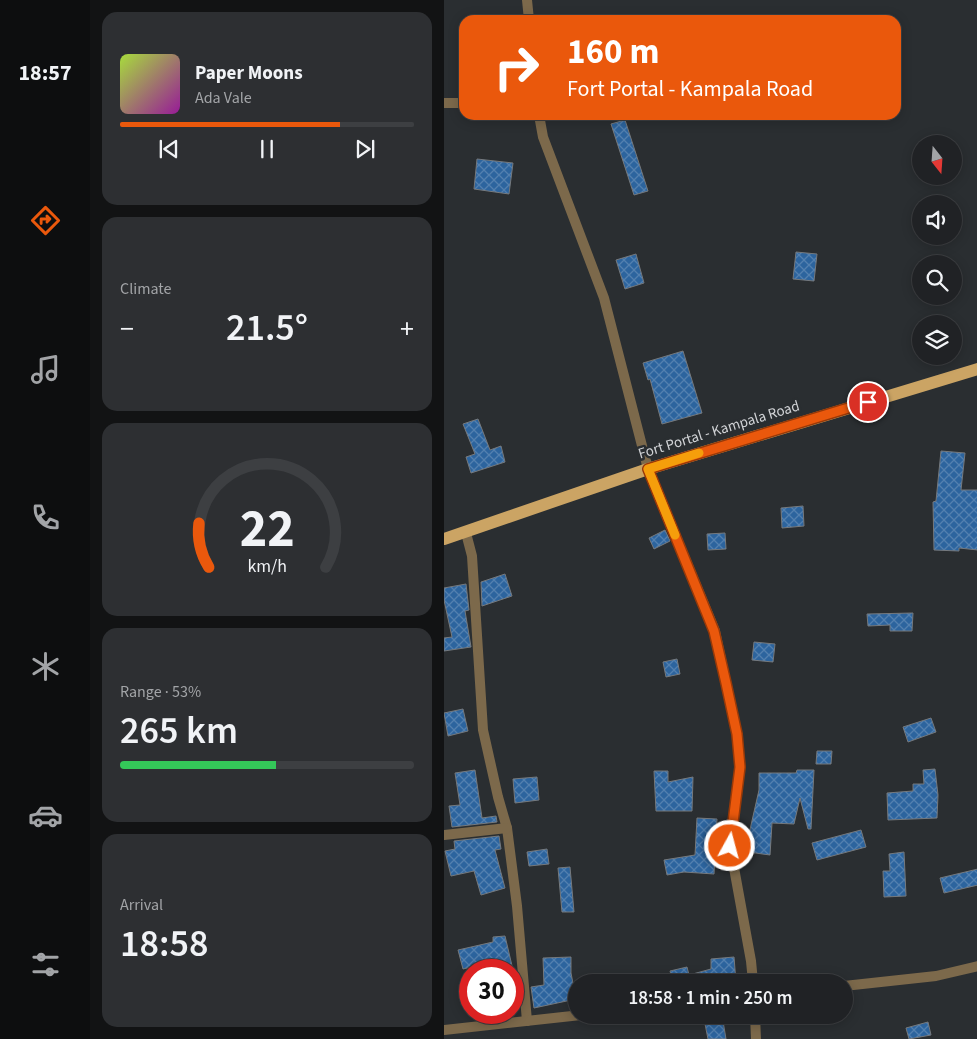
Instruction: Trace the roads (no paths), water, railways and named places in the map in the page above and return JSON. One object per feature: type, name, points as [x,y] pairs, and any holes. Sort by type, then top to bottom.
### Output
[{"type":"main road","name":"Fort Portal - Kampala Road","points":[[444,539],[648,469],[977,369]]},
{"type":"street","points":[[527,0],[528,15]]},
{"type":"street","points":[[444,103],[459,103]]},
{"type":"street","points":[[540,120],[543,137],[604,298],[648,469],[714,631],[737,734],[740,767],[730,846],[752,974]]},
{"type":"street","points":[[466,533],[472,556],[482,730],[507,828],[517,906],[527,1021]]},
{"type":"street","points":[[444,836],[507,828]]},
{"type":"street","points":[[853,985],[936,976],[977,966]]},
{"type":"street","points":[[444,1030],[568,1016]]},
{"type":"street","points":[[755,1024],[756,1039]]}]
